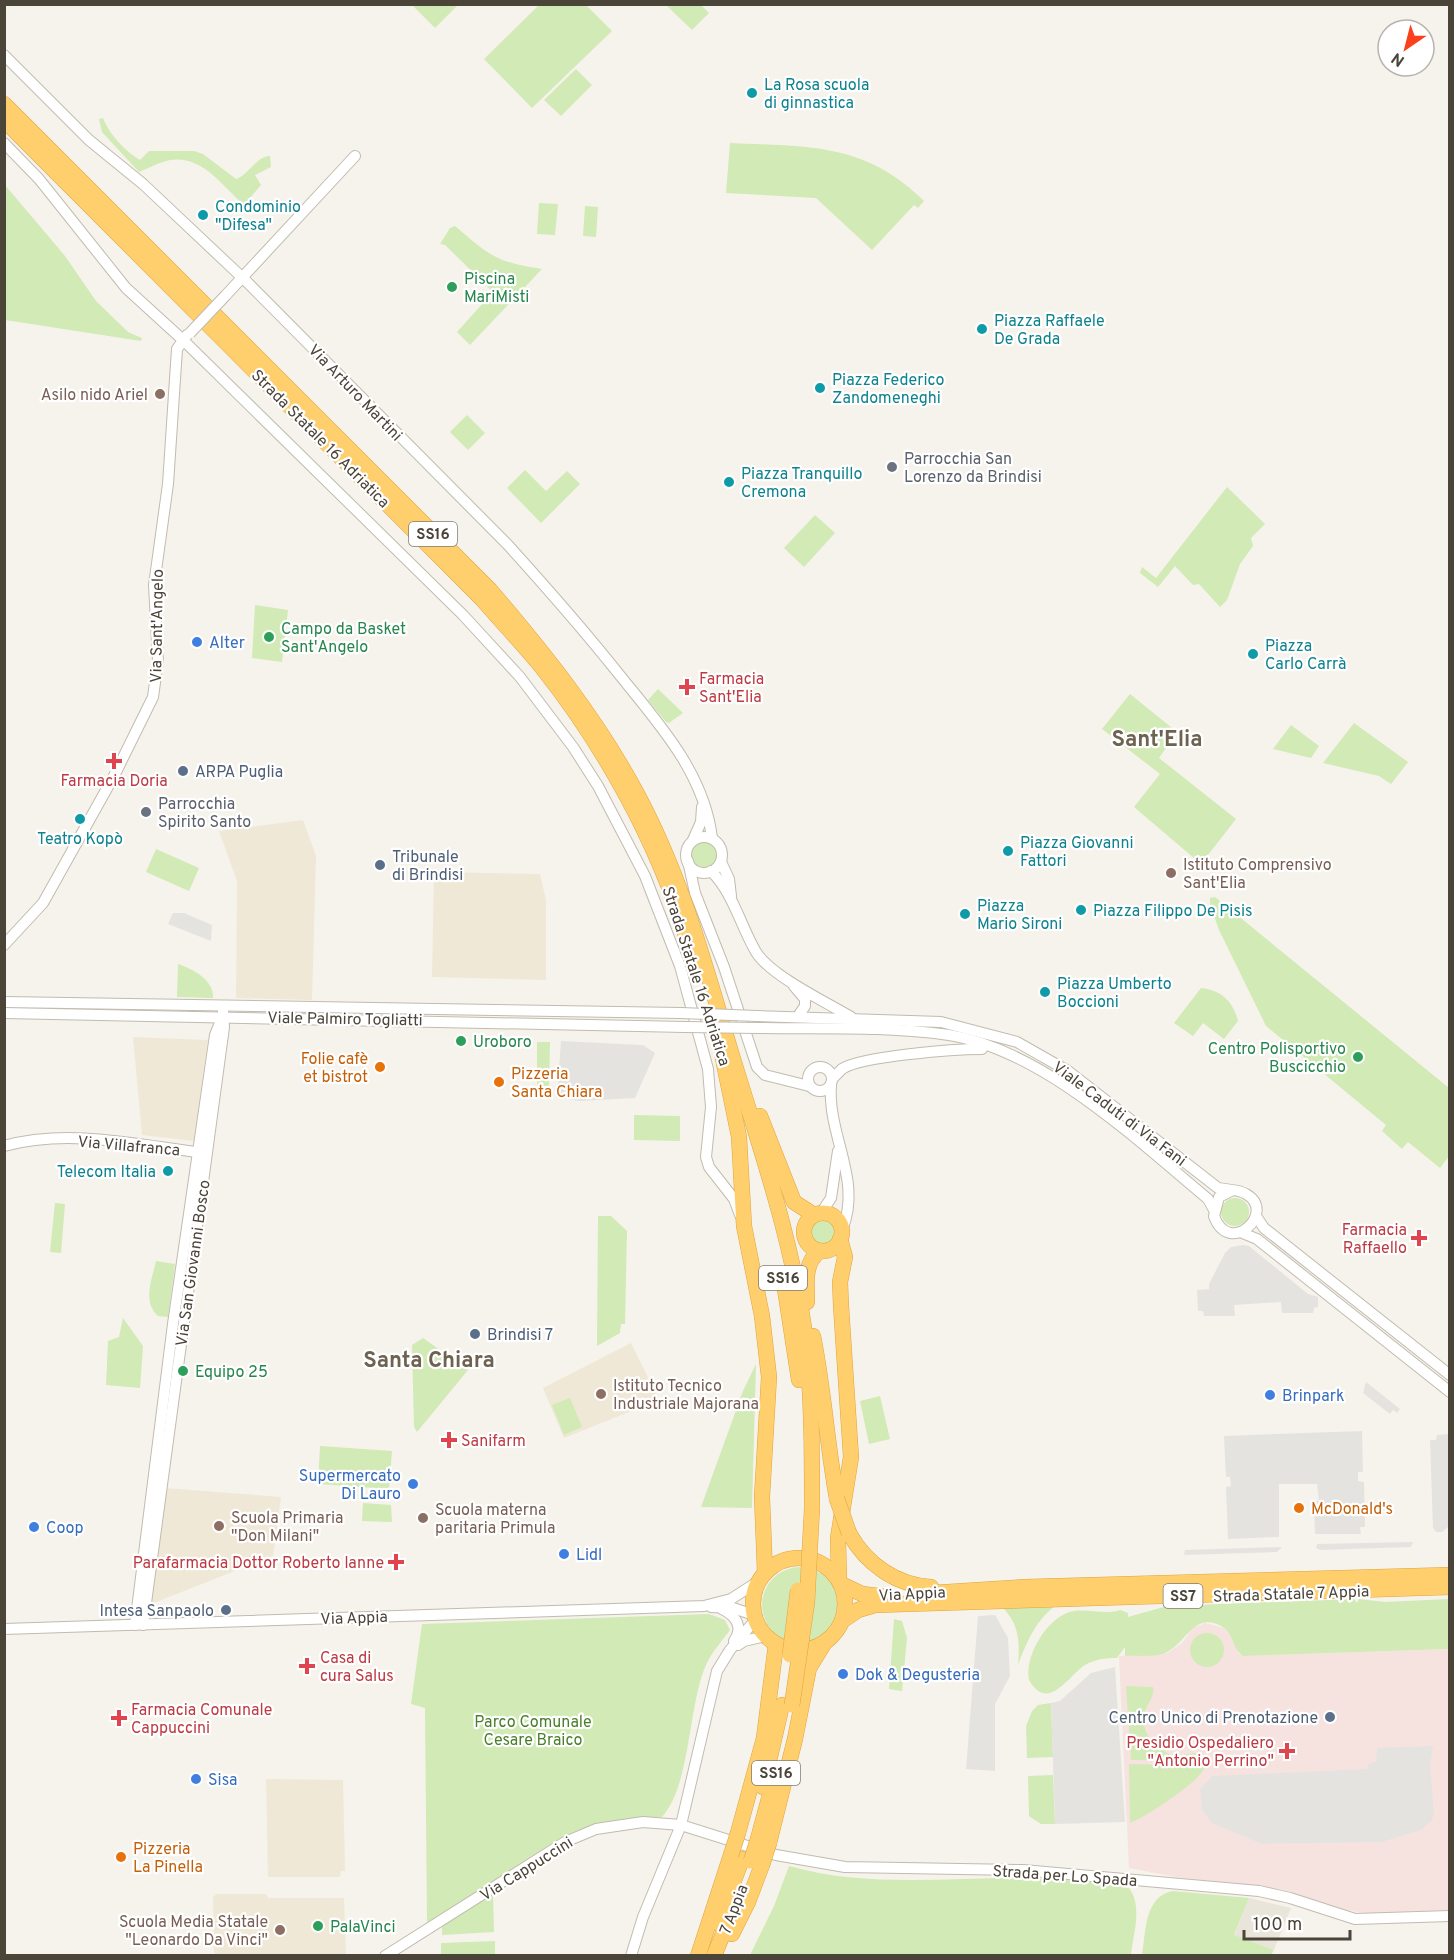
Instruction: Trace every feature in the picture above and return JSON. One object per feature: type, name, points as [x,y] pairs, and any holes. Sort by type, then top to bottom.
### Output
[{"type":"highway","name":"Strada Statale 16 Adriatica","points":[[4,104],[490,590],[548,657],[585,707],[636,792],[655,829],[690,915],[760,1174],[779,1254],[799,1383],[807,1508]]},
{"type":"highway","name":"Strada Statale 16 Adriatica","points":[[4,120],[482,599],[539,664],[577,715],[641,825],[686,935],[727,1053],[788,1249],[806,1344],[812,1468],[787,1705],[747,1860],[705,1956]]},
{"type":"highway","points":[[727,1053],[760,1116],[794,1202],[818,1214],[832,1216],[841,1235],[845,1257],[840,1282],[851,1457],[840,1582],[846,1609],[842,1621],[825,1642],[809,1668],[795,1738],[753,1838]]},
{"type":"highway","points":[[727,1053],[739,1137],[744,1226],[762,1316],[769,1377],[762,1497],[762,1577]]},
{"type":"highway","points":[[760,1116],[793,1234],[807,1302],[844,1535],[871,1562],[901,1580],[925,1587],[985,1589]]},
{"type":"highway","points":[[818,1214],[806,1223],[804,1235],[809,1245],[831,1258],[840,1282]]},
{"type":"highway","points":[[807,1302],[808,1266],[813,1256],[834,1248],[841,1235]]},
{"type":"highway","points":[[812,1468],[817,1414],[814,1340]]},
{"type":"highway","points":[[816,1560],[844,1535]]},
{"type":"highway","points":[[825,1642],[801,1650],[771,1640],[755,1617],[754,1595],[762,1577],[773,1565],[794,1557],[816,1560],[829,1568],[840,1582]]},
{"type":"highway","points":[[1372,1578],[1449,1567]]},
{"type":"highway","name":"Strada Statale 7 Appia","points":[[985,1589],[1449,1575]]},
{"type":"highway","name":"Via Appia","points":[[840,1582],[856,1592],[877,1597],[985,1589]]},
{"type":"highway","name":"Strada Statale 7 Appia","points":[[842,1621],[866,1607],[917,1604],[1449,1587]]},
{"type":"highway","points":[[753,1838],[764,1738],[771,1640]]},
{"type":"highway","points":[[698,1956],[747,1860]]},
{"type":"highway","points":[[721,1956],[748,1902],[747,1860]]},
{"type":"highway","name":"7 Appia","points":[[714,1956],[747,1860]]},
{"type":"street","name":"Via Arturo Martini","points":[[4,55],[89,140],[143,184],[242,278],[508,545],[583,628],[669,734],[681,753],[703,804],[712,838]]},
{"type":"street","points":[[4,143],[39,179],[126,288],[186,337],[493,648],[546,711],[598,786],[645,876],[683,976],[708,1069],[711,1107],[706,1157],[714,1175],[734,1199],[744,1226]]},
{"type":"street","points":[[186,337],[304,214],[355,156]]},
{"type":"street","name":"Via Sant'Angelo","points":[[4,945],[43,903],[115,774],[153,697],[158,661],[154,585],[168,484],[177,350],[186,337]]},
{"type":"street","points":[[703,804],[700,822],[687,850],[688,861],[696,893],[724,967],[753,1059],[765,1075],[784,1078],[813,1089],[825,1090],[843,1069],[858,1063],[952,1049],[995,1049]]},
{"type":"street","points":[[693,840],[702,837],[712,838],[721,848],[721,862],[729,879],[732,900]]},
{"type":"street","points":[[688,861],[695,870],[708,872],[732,900],[757,953],[767,966],[852,1017]]},
{"type":"street","points":[[696,893],[699,880],[721,862]]},
{"type":"street","points":[[782,976],[805,999],[805,1006],[798,1016]]},
{"type":"street","name":"Viale Palmiro Togliatti","points":[[4,1002],[758,1028]]},
{"type":"street","name":"Viale Palmiro Togliatti","points":[[4,1013],[223,1011],[681,1013],[757,1016]]},
{"type":"street","name":"Via San Giovanni Bosco","points":[[139,1625],[202,1153],[224,1027],[223,1011]]},
{"type":"street","name":"Viale Caduti di Via Fani","points":[[757,1016],[852,1017],[941,1022],[1017,1042],[1068,1071],[1218,1188],[1238,1191],[1250,1197],[1254,1202],[1256,1216],[1264,1228],[1449,1375]]},
{"type":"street","name":"Viale Caduti di Via Fani","points":[[758,1028],[886,1030],[951,1036],[1023,1060],[1069,1089],[1208,1199],[1220,1227],[1257,1239],[1449,1392]]},
{"type":"street","points":[[784,1078],[819,1067],[827,1069],[832,1082],[832,1112],[848,1176],[849,1213],[841,1235]]},
{"type":"street","points":[[812,1069],[808,1075],[813,1089],[832,1112]]},
{"type":"street","name":"Via Villafranca","points":[[4,1146],[51,1140],[108,1140],[202,1153]]},
{"type":"street","points":[[818,1214],[831,1197],[839,1144]]},
{"type":"street","points":[[714,1175],[734,1177],[742,1169]]},
{"type":"street","points":[[1214,1210],[1219,1197],[1231,1191]]},
{"type":"street","points":[[1240,1232],[1251,1226],[1256,1216]]},
{"type":"street","name":"Via Appia","points":[[4,1629],[704,1605],[731,1599],[762,1577]]},
{"type":"street","name":"Via Appia","points":[[704,1605],[722,1609],[733,1608],[755,1617]]},
{"type":"street","points":[[631,1956],[643,1917],[681,1825],[715,1680],[739,1630],[735,1617],[722,1609]]},
{"type":"street","points":[[730,1650],[755,1617]]},
{"type":"street","points":[[730,1650],[744,1641],[771,1640]]},
{"type":"street","name":"Via Cappuccini","points":[[385,1956],[565,1842],[596,1829],[643,1822],[681,1825]]},
{"type":"street","name":"Strada per Lo Spada","points":[[681,1825],[776,1855],[845,1868],[1051,1872],[1259,1891],[1290,1898],[1354,1919],[1449,1916]]},
{"type":"shaded area","points":[[303,820],[316,856],[312,1000],[236,998],[237,881],[219,831]]},
{"type":"shaded area","points":[[434,872],[540,874],[546,900],[546,980],[432,977]]},
{"type":"shaded area","points":[[173,913],[184,913],[212,925],[211,941],[168,924]]},
{"type":"shaded area","points":[[133,1037],[208,1040],[194,1141],[142,1135]]},
{"type":"shaded area","points":[[561,1041],[643,1045],[655,1053],[635,1098],[579,1101],[557,1097]]},
{"type":"shaded area","points":[[1249,1246],[1308,1294],[1318,1297],[1318,1307],[1314,1308],[1313,1313],[1282,1313],[1281,1302],[1234,1305],[1235,1316],[1204,1316],[1203,1311],[1198,1311],[1197,1290],[1209,1289],[1209,1284],[1225,1253],[1231,1247]]},
{"type":"shaded area","name":"Istituto Tecnico Industriale Majorana","points":[[631,1343],[659,1400],[564,1438],[543,1388]]},
{"type":"shaded area","points":[[1366,1382],[1400,1409],[1397,1413],[1393,1410],[1390,1414],[1363,1393]]},
{"type":"shaded area","points":[[1362,1431],[1363,1472],[1358,1472],[1358,1481],[1364,1482],[1365,1527],[1360,1527],[1361,1534],[1315,1534],[1314,1501],[1319,1501],[1317,1484],[1279,1484],[1279,1537],[1228,1539],[1226,1487],[1231,1486],[1230,1477],[1226,1477],[1224,1436]]},
{"type":"shaded area","points":[[1449,1434],[1449,1526],[1442,1532],[1436,1532],[1433,1528],[1430,1440],[1436,1440],[1437,1435]]},
{"type":"shaded area","name":"Scuola Primaria \"Don Milani\"","points":[[165,1488],[281,1497],[273,1556],[151,1604]]},
{"type":"shaded area","points":[[1413,1542],[1411,1547],[1320,1550],[1316,1548],[1317,1544]]},
{"type":"shaded area","points":[[1282,1547],[1277,1552],[1184,1555],[1185,1550]]},
{"type":"shaded area","points":[[995,1615],[1008,1638],[1010,1676],[995,1704],[995,1771],[966,1769],[978,1616]]},
{"type":"shaded area","name":"Presidio Ospedaliero \"Antonio Perrino\"","points":[[1205,1623],[1224,1628],[1239,1654],[1243,1656],[1449,1649],[1449,1910],[1367,1914],[1322,1905],[1282,1889],[1176,1877],[1129,1868],[1119,1656],[1167,1653],[1182,1643],[1193,1628]]},
{"type":"shaded area","points":[[1115,1667],[1125,1822],[1055,1824],[1051,1703],[1060,1701],[1091,1673]]},
{"type":"shaded area","points":[[1433,1746],[1430,1764],[1434,1813],[1432,1820],[1421,1830],[1382,1842],[1262,1844],[1212,1823],[1202,1810],[1200,1789],[1212,1776],[1367,1769],[1368,1764],[1376,1762],[1377,1748]]},
{"type":"shaded area","points":[[266,1779],[343,1780],[345,1871],[341,1871],[340,1877],[268,1877]]},
{"type":"shaded area","name":"Scuola Media Statale \"Leonardo Da Vinci\"","points":[[216,1894],[266,1894],[268,1898],[344,1898],[346,1955],[216,1955],[214,1952],[213,1897]]},
{"type":"shaded area","points":[[1249,1898],[1291,1908],[1274,1950],[1234,1936]]},
{"type":"green space","points":[[540,4],[586,5],[612,31],[532,108],[484,59]]},
{"type":"green space","points":[[412,5],[458,5],[435,28]]},
{"type":"green space","points":[[666,5],[701,5],[709,13],[692,30]]},
{"type":"green space","points":[[576,69],[592,85],[561,116],[544,100]]},
{"type":"green space","points":[[103,118],[118,142],[140,160],[149,151],[194,151],[203,154],[236,179],[265,157],[270,156],[271,167],[255,175],[261,185],[244,205],[211,174],[192,162],[170,160],[139,172],[102,132],[99,119]]},
{"type":"green space","points":[[730,143],[785,145],[834,151],[879,168],[902,182],[924,201],[918,208],[914,205],[872,250],[816,198],[726,193]]},
{"type":"green space","points":[[5,185],[65,256],[96,301],[128,332],[142,338],[141,341],[5,320]]},
{"type":"green space","points":[[539,203],[558,204],[555,235],[537,234]]},
{"type":"green space","points":[[585,206],[598,207],[596,237],[583,236]]},
{"type":"green space","points":[[455,226],[494,256],[514,264],[542,269],[470,345],[457,332],[493,292],[445,245],[440,244],[450,228]]},
{"type":"green space","points":[[467,415],[485,433],[468,450],[450,432]]},
{"type":"green space","points":[[525,470],[546,491],[567,471],[580,484],[541,523],[507,488]]},
{"type":"green space","points":[[1227,487],[1265,524],[1251,538],[1253,546],[1240,564],[1227,600],[1220,607],[1199,584],[1193,585],[1175,566],[1158,587],[1140,573],[1142,567],[1156,578]]},
{"type":"green space","points":[[815,515],[835,533],[804,567],[784,548]]},
{"type":"green space","name":"Campo da Basket Sant'Angelo","points":[[255,605],[288,610],[282,662],[252,658]]},
{"type":"green space","points":[[658,689],[683,713],[669,723],[648,700]]},
{"type":"green space","points":[[1130,694],[1177,732],[1159,758],[1236,819],[1201,864],[1134,807],[1160,774],[1102,729]]},
{"type":"green space","points":[[1354,723],[1408,762],[1391,784],[1379,776],[1323,763]]},
{"type":"green space","points":[[1291,725],[1319,746],[1311,758],[1273,749]]},
{"type":"green space","points":[[704,841],[713,845],[717,854],[713,863],[704,867],[695,863],[691,854],[695,845]]},
{"type":"green space","points":[[156,849],[199,868],[189,891],[146,872]]},
{"type":"green space","name":"Centro Polisportivo Buscicchio","points":[[1215,897],[1449,1088],[1449,1156],[1440,1168],[1408,1142],[1402,1149],[1382,1131],[1386,1125],[1266,1026],[1219,930],[1210,905],[1210,898]]},
{"type":"green space","points":[[178,964],[202,976],[210,986],[213,998],[177,997]]},
{"type":"green space","points":[[1201,988],[1220,994],[1229,1002],[1236,1014],[1238,1021],[1224,1039],[1203,1023],[1193,1036],[1174,1023]]},
{"type":"green space","points":[[537,1042],[550,1042],[549,1086],[537,1086]]},
{"type":"green space","points":[[634,1115],[680,1116],[680,1141],[634,1140]]},
{"type":"green space","points":[[1235,1198],[1245,1202],[1249,1212],[1245,1222],[1235,1226],[1225,1222],[1221,1212],[1225,1202]]},
{"type":"green space","points":[[55,1203],[65,1204],[61,1253],[50,1252]]},
{"type":"green space","points":[[598,1216],[611,1216],[627,1231],[625,1324],[621,1324],[620,1333],[597,1346]]},
{"type":"green space","points":[[823,1219],[832,1223],[836,1232],[832,1241],[823,1245],[814,1241],[810,1232],[814,1223]]},
{"type":"green space","points":[[156,1261],[175,1264],[168,1317],[158,1316],[150,1304],[149,1297]]},
{"type":"green space","points":[[123,1318],[143,1346],[140,1388],[106,1385],[108,1341],[119,1337]]},
{"type":"green space","points":[[423,1338],[468,1370],[417,1432],[414,1427],[412,1345]]},
{"type":"green space","points":[[756,1364],[752,1508],[701,1507],[743,1391]]},
{"type":"green space","points":[[880,1396],[890,1439],[869,1444],[860,1401]]},
{"type":"green space","points":[[570,1398],[582,1427],[564,1435],[552,1405]]},
{"type":"green space","points":[[320,1446],[392,1451],[389,1489],[318,1484]]},
{"type":"green space","points":[[363,1503],[391,1505],[392,1522],[362,1521]]},
{"type":"green space","points":[[800,1567],[815,1570],[827,1578],[835,1590],[838,1605],[835,1620],[827,1632],[815,1640],[800,1643],[785,1640],[773,1632],[765,1620],[762,1605],[765,1590],[773,1578],[785,1570]]},
{"type":"green space","points":[[1354,1599],[1357,1603],[1359,1599],[1385,1602],[1449,1599],[1449,1649],[1243,1656],[1225,1629],[1212,1623],[1204,1623],[1197,1625],[1174,1647],[1163,1654],[1125,1656],[1125,1647],[1117,1658],[1093,1661],[1051,1693],[1043,1693],[1036,1689],[1029,1680],[1030,1660],[1040,1638],[1055,1620],[1074,1611],[1120,1610],[1128,1613],[1128,1617],[1167,1606]]},
{"type":"green space","points":[[1001,1606],[1055,1606],[1032,1633],[1018,1665],[1019,1648],[1015,1626]]},
{"type":"green space","name":"Parco Comunale Cesare Braico","points":[[709,1614],[725,1620],[730,1630],[706,1665],[700,1682],[679,1785],[662,1817],[610,1822],[573,1832],[427,1923],[425,1708],[411,1704],[422,1624]]},
{"type":"green space","points":[[894,1619],[902,1621],[907,1638],[902,1691],[889,1689]]},
{"type":"green space","points":[[1207,1633],[1219,1638],[1224,1650],[1219,1662],[1207,1667],[1195,1662],[1190,1650],[1195,1638]]},
{"type":"green space","points":[[1126,1686],[1153,1687],[1144,1722],[1148,1735],[1156,1745],[1174,1756],[1195,1753],[1201,1761],[1131,1760]]},
{"type":"green space","points":[[1051,1703],[1053,1757],[1027,1758],[1026,1726],[1032,1711],[1038,1705]]},
{"type":"green space","points":[[1129,1764],[1203,1766],[1204,1768],[1201,1774],[1183,1790],[1130,1823]]},
{"type":"green space","points":[[1053,1775],[1055,1824],[1041,1824],[1029,1816],[1028,1776]]},
{"type":"green space","points":[[789,1866],[830,1875],[872,1879],[1045,1878],[1087,1881],[1129,1888],[1136,1903],[1131,1955],[750,1955],[774,1906]]},
{"type":"green space","points":[[1173,1891],[1249,1898],[1234,1935],[1274,1950],[1271,1955],[1142,1955],[1148,1916],[1152,1907],[1156,1900]]},
{"type":"green space","points":[[493,1894],[494,1932],[442,1935],[442,1926]]},
{"type":"green space","points":[[495,1941],[495,1955],[441,1955],[441,1943]]},
{"type":"place","name":"La Rosa scuola di ginnastica","points":[[752,93]]},
{"type":"place","name":"Condominio \"Difesa\"","points":[[203,215]]},
{"type":"place","name":"Piscina MariMisti","points":[[452,287]]},
{"type":"place","name":"Piazza Raffaele De Grada","points":[[982,329]]},
{"type":"place","name":"Piazza Federico Zandomeneghi","points":[[820,388]]},
{"type":"place","name":"Asilo nido Ariel","points":[[160,394]]},
{"type":"place","name":"Parrocchia San Lorenzo da Brindisi","points":[[892,467]]},
{"type":"place","name":"Piazza Tranquillo Cremona","points":[[729,482]]},
{"type":"place","name":"Campo da Basket Sant'Angelo","points":[[269,637]]},
{"type":"place","name":"Alter","points":[[197,642]]},
{"type":"place","name":"Piazza Carlo Carrà","points":[[1253,654]]},
{"type":"place","name":"Farmacia Sant'Elia","points":[[687,687]]},
{"type":"place","name":"Farmacia Doria","points":[[114,761]]},
{"type":"place","name":"ARPA Puglia","points":[[183,771]]},
{"type":"place","name":"Parrocchia Spirito Santo","points":[[146,812]]},
{"type":"place","name":"Teatro Kopò","points":[[80,819]]},
{"type":"place","name":"Piazza Giovanni Fattori","points":[[1008,851]]},
{"type":"place","name":"Tribunale di Brindisi","points":[[380,865]]},
{"type":"place","name":"Istituto Comprensivo Sant'Elia","points":[[1171,873]]},
{"type":"place","name":"Piazza Filippo De Pisis","points":[[1081,910]]},
{"type":"place","name":"Piazza Mario Sironi","points":[[965,914]]},
{"type":"place","name":"Piazza Umberto Boccioni","points":[[1045,992]]},
{"type":"place","name":"Uroboro","points":[[461,1041]]},
{"type":"place","name":"Centro Polisportivo Buscicchio","points":[[1358,1057]]},
{"type":"place","name":"Folie cafè et bistrot","points":[[380,1067]]},
{"type":"place","name":"Pizzeria Santa Chiara","points":[[499,1082]]},
{"type":"place","name":"Telecom Italia","points":[[168,1171]]},
{"type":"place","name":"Farmacia Raffaello","points":[[1419,1238]]},
{"type":"place","name":"Brindisi 7","points":[[475,1334]]},
{"type":"place","name":"Equipo 25","points":[[183,1371]]},
{"type":"place","name":"Istituto Tecnico Industriale Majorana","points":[[601,1394]]},
{"type":"place","name":"Brinpark","points":[[1270,1395]]},
{"type":"place","name":"Sanifarm","points":[[449,1440]]},
{"type":"place","name":"Supermercato Di Lauro","points":[[413,1484]]},
{"type":"place","name":"McDonald's","points":[[1299,1508]]},
{"type":"place","name":"Scuola materna paritaria Primula","points":[[423,1518]]},
{"type":"place","name":"Scuola Primaria \"Don Milani\"","points":[[219,1526]]},
{"type":"place","name":"Coop","points":[[34,1527]]},
{"type":"place","name":"Lidl","points":[[564,1554]]},
{"type":"place","name":"Parafarmacia Dottor Roberto Ianne","points":[[396,1562]]},
{"type":"place","name":"Intesa Sanpaolo","points":[[226,1610]]},
{"type":"place","name":"Casa di cura Salus","points":[[307,1666]]},
{"type":"place","name":"Dok & Degusteria","points":[[843,1674]]},
{"type":"place","name":"Centro Unico di Prenotazione","points":[[1330,1717]]},
{"type":"place","name":"Farmacia Comunale Cappuccini","points":[[119,1718]]},
{"type":"place","name":"Presidio Ospedaliero \"Antonio Perrino\"","points":[[1287,1751]]},
{"type":"place","name":"Sisa","points":[[196,1779]]},
{"type":"place","name":"Pizzeria La Pinella","points":[[121,1857]]},
{"type":"place","name":"PalaVinci","points":[[318,1926]]},
{"type":"place","name":"Scuola Media Statale \"Leonardo Da Vinci\"","points":[[280,1930]]},
{"type":"district","name":"Sant'Elia","points":[[1157,738]]},
{"type":"district","name":"Santa Chiara","points":[[429,1359]]}]
